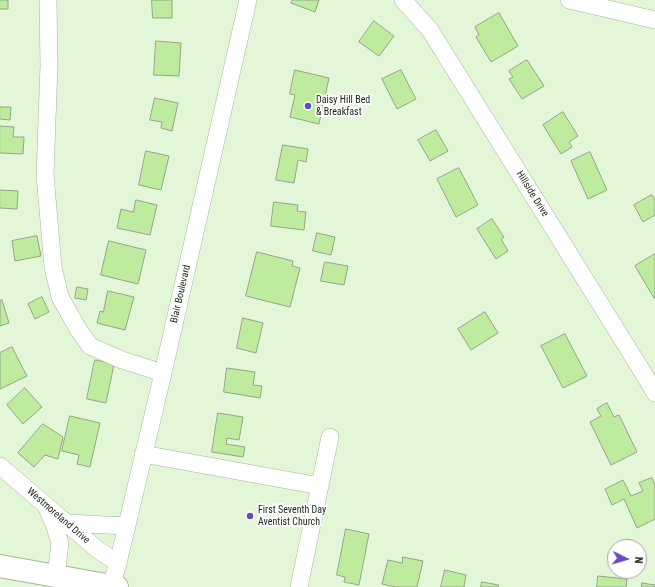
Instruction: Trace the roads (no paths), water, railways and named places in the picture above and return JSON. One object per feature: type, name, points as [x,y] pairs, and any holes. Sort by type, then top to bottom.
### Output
[{"type":"main road","points":[[0,566],[113,587]]},
{"type":"street","points":[[48,0],[49,65],[45,174],[53,267],[60,297],[78,329],[90,346],[122,360],[163,373]]},
{"type":"street","name":"Blair Boulevard","points":[[113,587],[248,0]]},
{"type":"street","name":"Hillside Drive","points":[[403,0],[430,30],[655,393]]},
{"type":"street","points":[[569,0],[655,20]]},
{"type":"street","points":[[299,587],[330,437]]},
{"type":"street","points":[[144,454],[320,486]]},
{"type":"street","name":"Westmoreland Drive","points":[[0,466],[98,550],[118,563]]},
{"type":"street","points":[[44,503],[54,524],[60,543],[56,576]]},
{"type":"street","points":[[67,523],[127,526]]},
{"type":"place","name":"Daisy Hill Bed & Breakfast","points":[[308,106]]},
{"type":"place","name":"First Seventh Day Aventist Church","points":[[250,516]]}]
